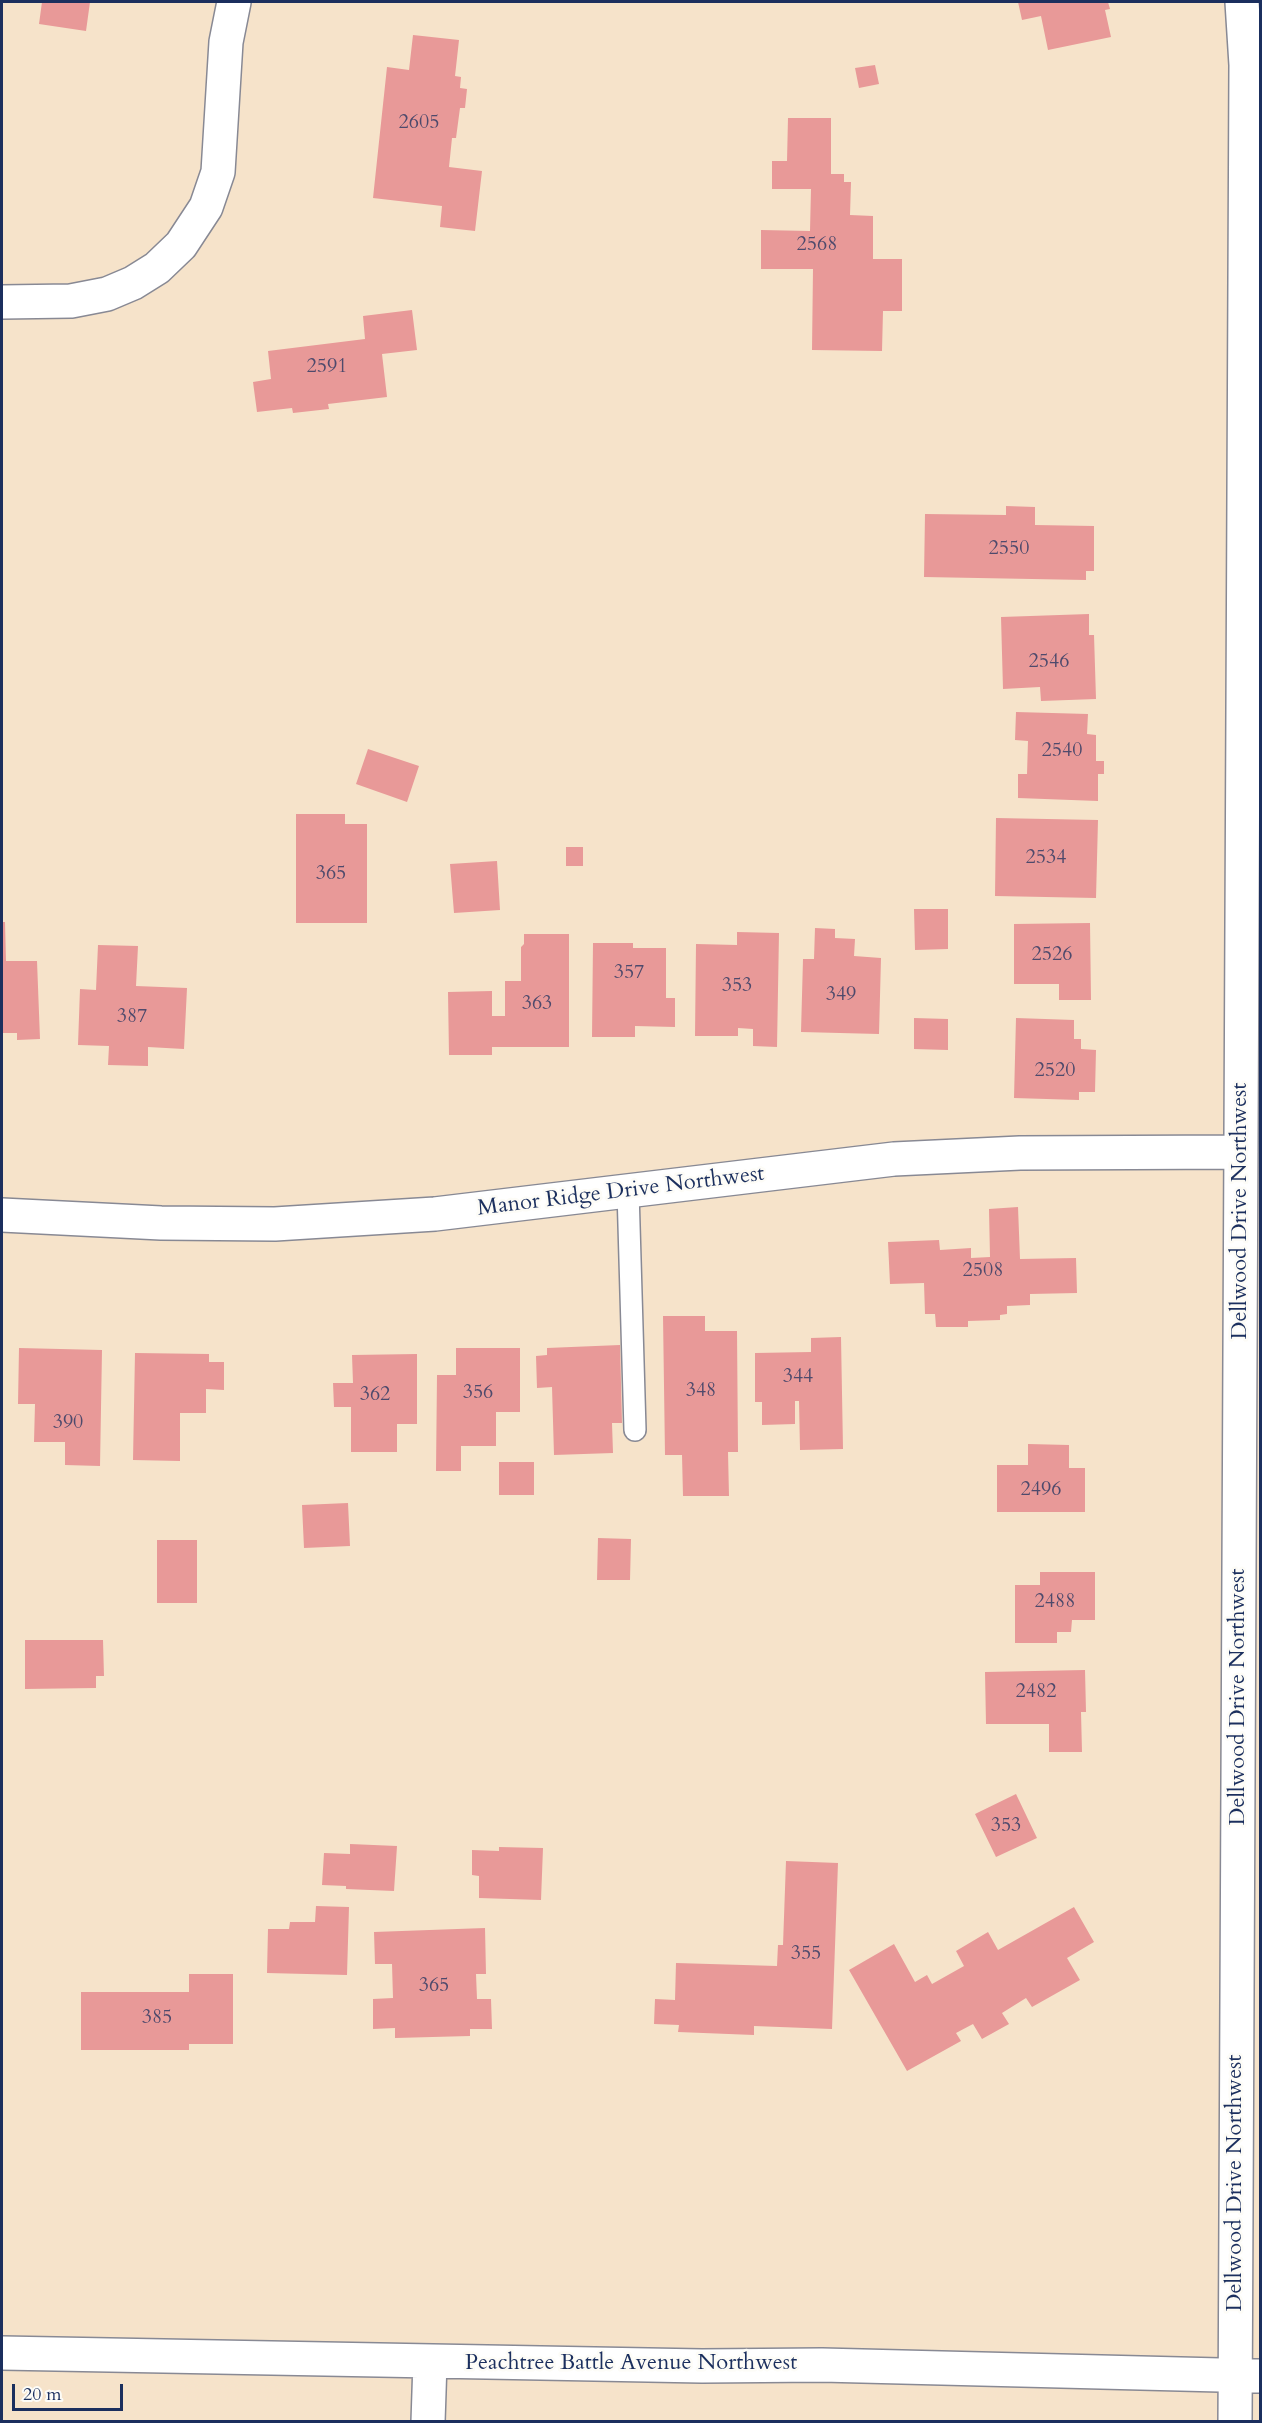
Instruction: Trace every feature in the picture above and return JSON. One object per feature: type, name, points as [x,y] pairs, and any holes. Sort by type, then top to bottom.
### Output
[{"type":"street","points":[[2,302],[71,301],[107,294],[133,283],[157,268],[182,245],[206,207],[218,172],[226,42],[234,2]]},
{"type":"street","name":"Dellwood Drive Northwest","points":[[1235,2421],[1248,2375],[1241,1152],[1246,37],[1242,2]]},
{"type":"street","name":"Manor Ridge Drive Northwest","points":[[2,1215],[161,1223],[275,1224],[435,1214],[894,1159],[1020,1153],[1241,1152]]},
{"type":"street","name":"Peachtree Battle Avenue Northwest","points":[[2,2353],[702,2366],[822,2365],[1248,2375]]},
{"type":"street","points":[[428,2421],[430,2362]]},
{"type":"lane","points":[[628,1191],[635,1430]]},
{"type":"building","points":[[42,2],[90,2],[86,31],[39,24]]},
{"type":"building","points":[[1018,2],[1108,2],[1110,9],[1105,10],[1111,37],[1048,50],[1041,16],[1022,20]]},
{"type":"building","points":[[413,35],[459,40],[455,76],[461,77],[460,88],[467,89],[465,108],[460,108],[456,138],[452,138],[449,167],[482,171],[475,231],[440,227],[442,206],[373,198],[387,67],[409,70]]},
{"type":"building","points":[[875,65],[879,84],[859,88],[855,68]]},
{"type":"building","points":[[788,118],[831,118],[831,174],[844,174],[844,182],[851,182],[850,215],[873,216],[873,259],[902,259],[902,311],[883,311],[882,351],[812,350],[813,269],[761,269],[761,230],[810,231],[811,189],[772,189],[772,161],[787,161]]},
{"type":"building","points":[[412,310],[417,350],[382,354],[387,397],[328,404],[329,409],[293,413],[292,408],[257,412],[253,382],[271,379],[268,351],[365,339],[363,316]]},
{"type":"building","points":[[1006,506],[1035,507],[1035,525],[1094,526],[1094,571],[1086,571],[1086,580],[924,577],[925,514],[1006,515]]},
{"type":"building","points":[[1089,614],[1089,635],[1094,635],[1096,699],[1041,701],[1040,687],[1003,689],[1001,617]]},
{"type":"building","points":[[1016,712],[1088,714],[1087,734],[1096,735],[1096,761],[1104,761],[1104,774],[1098,774],[1098,801],[1018,798],[1018,774],[1027,774],[1028,741],[1015,740]]},
{"type":"building","points":[[368,749],[419,766],[407,802],[356,784]]},
{"type":"building","points":[[296,814],[345,814],[345,824],[367,824],[367,923],[296,923]]},
{"type":"building","points":[[996,818],[1098,820],[1096,898],[995,896]]},
{"type":"building","points":[[566,847],[583,847],[583,866],[566,866]]},
{"type":"building","points":[[497,861],[500,910],[454,913],[450,864]]},
{"type":"building","points":[[914,909],[948,909],[948,949],[915,950]]},
{"type":"building","points":[[2,922],[5,922],[6,961],[37,961],[40,1039],[17,1040],[17,1033],[2,1033]]},
{"type":"building","points":[[1090,923],[1091,1000],[1059,1000],[1059,984],[1014,984],[1014,924]]},
{"type":"building","points":[[815,928],[835,929],[835,938],[855,939],[854,956],[881,958],[879,1034],[801,1032],[803,959],[814,959]]},
{"type":"building","points":[[737,932],[779,933],[777,1047],[753,1046],[753,1029],[738,1028],[738,1036],[695,1036],[696,944],[737,945]]},
{"type":"building","points":[[524,934],[569,934],[569,1047],[492,1047],[492,1055],[449,1055],[448,992],[492,991],[492,1016],[505,1016],[505,981],[521,981],[521,947],[524,944]]},
{"type":"building","points":[[593,943],[633,943],[633,948],[666,948],[666,998],[675,998],[675,1027],[635,1026],[635,1037],[592,1037]]},
{"type":"building","points":[[98,945],[138,946],[136,986],[187,988],[184,1049],[148,1047],[148,1066],[108,1065],[109,1046],[78,1045],[80,989],[96,990]]},
{"type":"building","points":[[914,1018],[948,1019],[948,1050],[914,1049]]},
{"type":"building","points":[[1016,1018],[1074,1020],[1074,1039],[1081,1039],[1081,1049],[1096,1050],[1095,1092],[1079,1092],[1079,1100],[1014,1098]]},
{"type":"building","points":[[1018,1207],[1020,1259],[1076,1258],[1077,1293],[1030,1294],[1030,1305],[1007,1306],[1007,1314],[1000,1315],[1000,1320],[968,1321],[968,1327],[936,1327],[935,1314],[925,1314],[924,1283],[890,1284],[888,1242],[939,1240],[940,1250],[971,1248],[971,1258],[990,1257],[989,1209]]},
{"type":"building","points":[[663,1316],[705,1316],[705,1331],[737,1331],[738,1452],[728,1452],[729,1496],[683,1496],[682,1455],[665,1455]]},
{"type":"building","points":[[841,1337],[843,1449],[800,1450],[799,1401],[795,1401],[795,1424],[762,1425],[762,1402],[755,1402],[755,1353],[811,1352],[811,1338]]},
{"type":"building","points":[[620,1345],[622,1423],[612,1423],[613,1453],[554,1455],[552,1387],[537,1388],[536,1356],[547,1355],[547,1348]]},
{"type":"building","points":[[19,1348],[102,1350],[100,1466],[65,1465],[65,1442],[34,1442],[35,1404],[18,1404]]},
{"type":"building","points":[[456,1348],[520,1348],[520,1412],[496,1412],[496,1446],[461,1446],[461,1471],[436,1471],[437,1375],[456,1375]]},
{"type":"building","points":[[135,1353],[209,1354],[209,1362],[224,1362],[224,1390],[206,1389],[206,1413],[180,1413],[180,1461],[133,1460]]},
{"type":"building","points":[[417,1354],[417,1424],[397,1424],[397,1452],[351,1452],[351,1407],[334,1407],[333,1383],[353,1383],[352,1355]]},
{"type":"building","points":[[1028,1444],[1069,1445],[1069,1468],[1085,1468],[1085,1512],[997,1512],[997,1465],[1028,1465]]},
{"type":"building","points":[[499,1462],[534,1462],[534,1495],[499,1495]]},
{"type":"building","points":[[348,1503],[350,1546],[304,1548],[302,1505]]},
{"type":"building","points":[[598,1538],[631,1539],[630,1580],[597,1580]]},
{"type":"building","points":[[157,1540],[197,1540],[197,1603],[157,1603]]},
{"type":"building","points":[[1040,1572],[1095,1572],[1095,1620],[1072,1620],[1071,1632],[1057,1632],[1057,1643],[1015,1643],[1015,1585],[1040,1585]]},
{"type":"building","points":[[25,1640],[103,1640],[104,1676],[96,1676],[96,1688],[25,1689]]},
{"type":"building","points":[[1085,1670],[1086,1712],[1081,1712],[1082,1752],[1049,1752],[1049,1724],[986,1724],[985,1672]]},
{"type":"building","points":[[1016,1794],[1037,1838],[996,1857],[975,1814]]},
{"type":"building","points":[[350,1844],[397,1846],[394,1891],[346,1889],[346,1886],[322,1885],[324,1853],[350,1854]]},
{"type":"building","points":[[499,1847],[543,1848],[541,1900],[479,1898],[479,1876],[472,1875],[472,1850],[499,1851]]},
{"type":"building","points":[[786,1861],[838,1863],[832,2029],[754,2026],[754,2035],[678,2032],[679,2025],[654,2024],[655,1999],[675,2000],[676,1963],[777,1966],[778,1945],[783,1945]]},
{"type":"building","points":[[316,1906],[349,1907],[347,1975],[267,1973],[268,1929],[289,1929],[290,1922],[315,1922]]},
{"type":"building","points":[[1074,1907],[1094,1942],[1067,1958],[1080,1980],[1032,2007],[1026,1998],[1002,2013],[1009,2024],[982,2039],[973,2024],[956,2033],[961,2041],[907,2071],[849,1970],[894,1944],[915,1982],[927,1975],[932,1984],[964,1966],[956,1951],[988,1932],[998,1950]]},
{"type":"building","points":[[485,1928],[486,1974],[476,1974],[477,1999],[491,1999],[492,2029],[470,2029],[470,2036],[395,2038],[395,2028],[373,2029],[373,1999],[393,1998],[392,1964],[375,1964],[374,1932]]},
{"type":"building","points":[[189,1974],[233,1974],[233,2044],[189,2044],[189,2050],[81,2050],[81,1992],[189,1992]]}]
